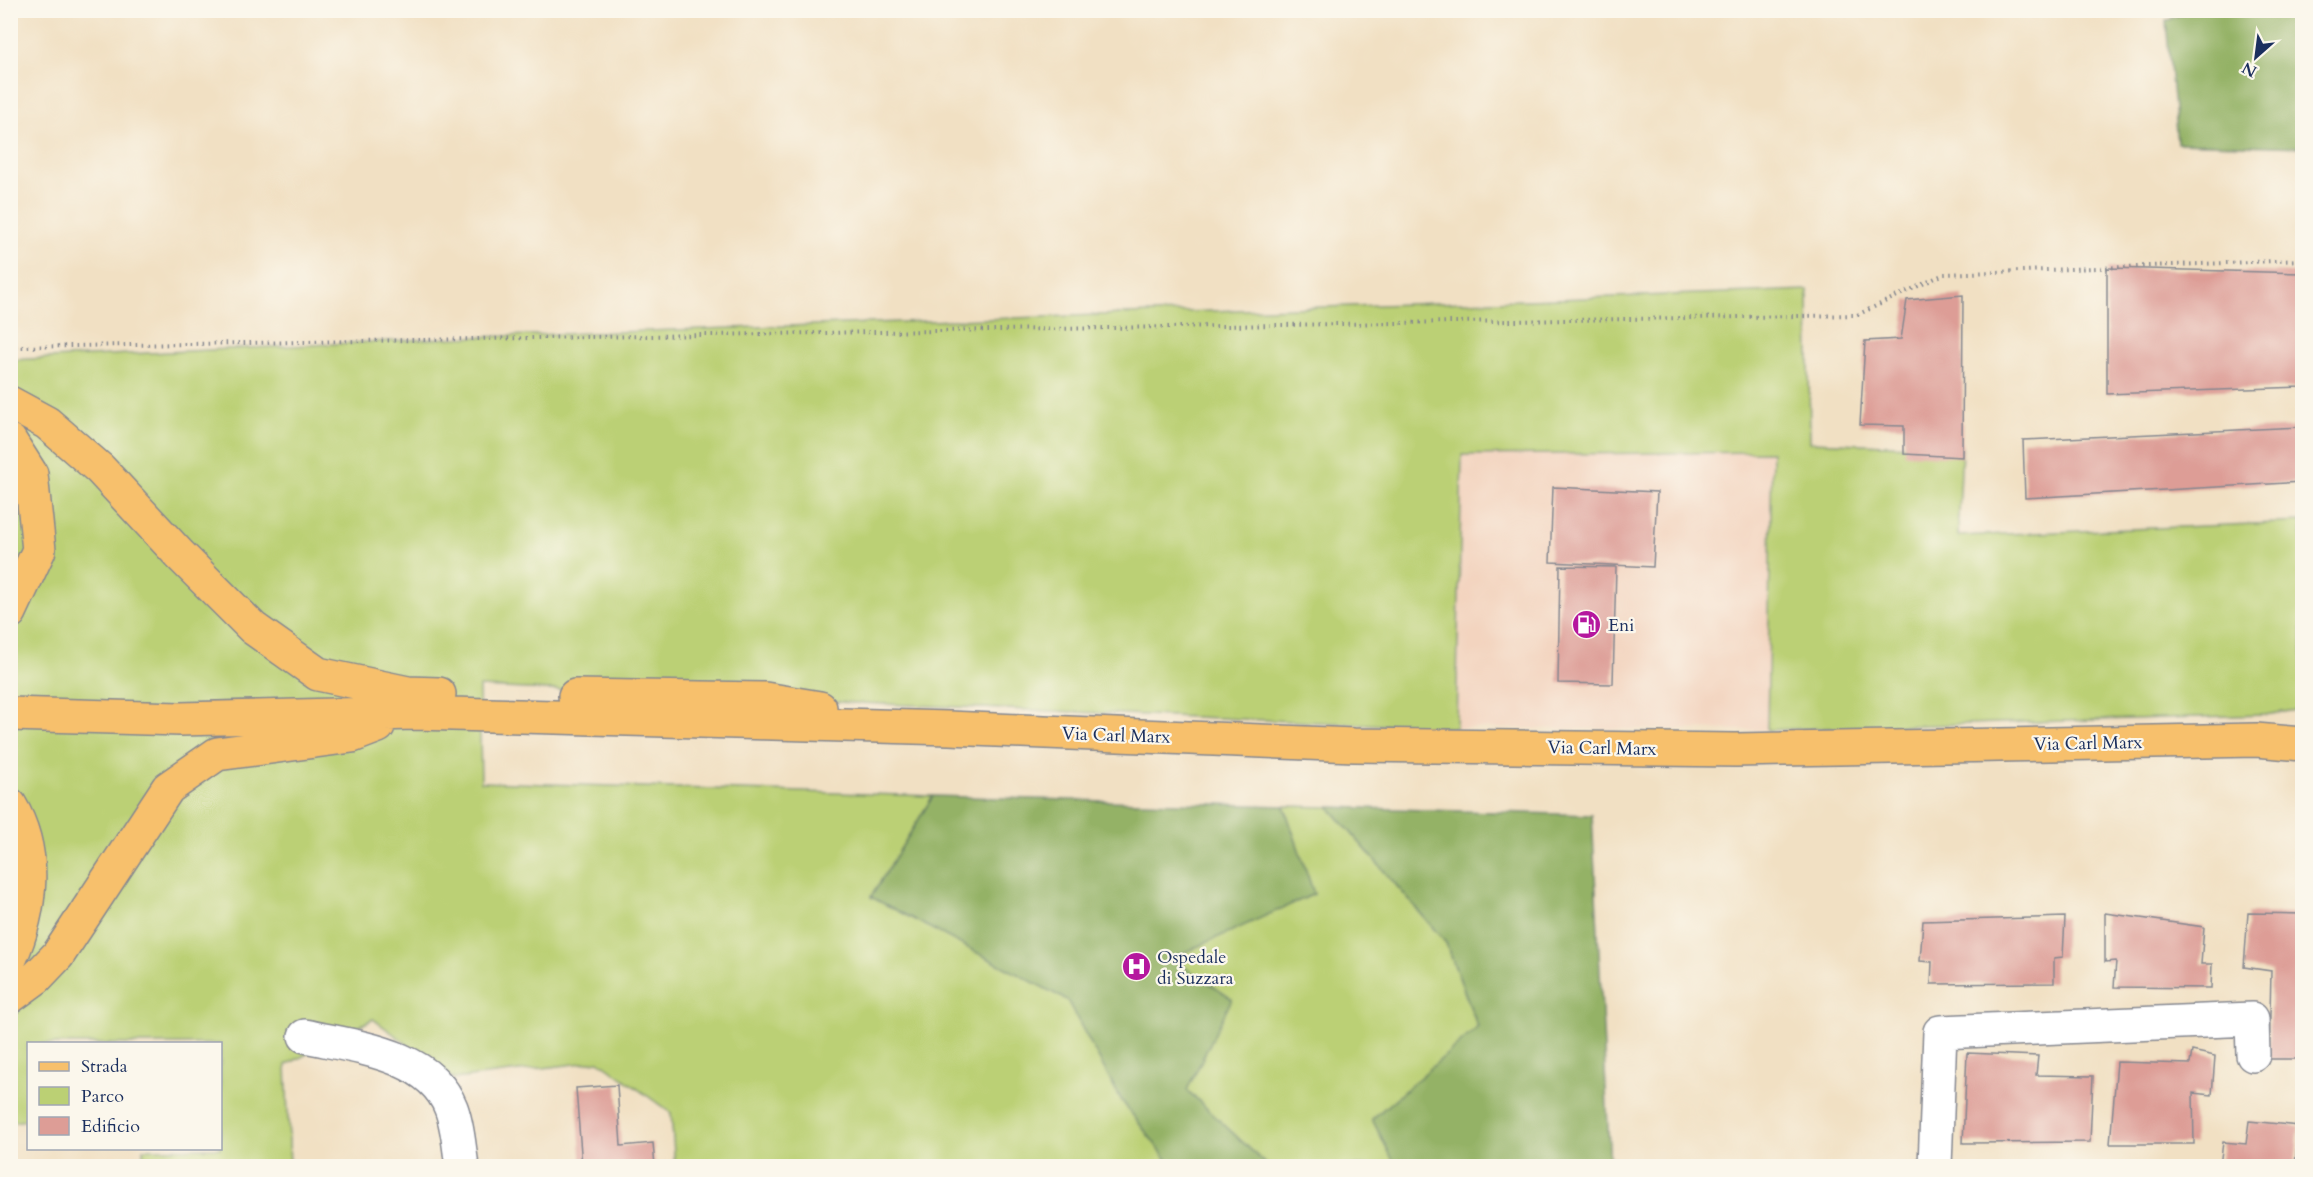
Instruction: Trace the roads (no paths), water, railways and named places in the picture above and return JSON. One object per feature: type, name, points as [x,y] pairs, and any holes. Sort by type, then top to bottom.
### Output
[{"type":"main road","points":[[10,403],[47,423],[100,469],[180,555],[253,628],[318,674],[408,693],[765,699],[949,728]]},
{"type":"main road","points":[[10,441],[31,474],[39,550],[10,612]]},
{"type":"main road","points":[[10,714],[180,718],[415,713],[949,728]]},
{"type":"main road","points":[[10,997],[36,978],[58,955],[168,788],[209,759],[217,754],[352,736],[415,713]]},
{"type":"main road","name":"Via Carl Marx","points":[[949,728],[1354,745],[1736,750],[2256,740],[2302,744]]},
{"type":"main road","name":"Via Carl Marx","points":[[2256,740],[2302,729]]},
{"type":"main road","points":[[10,805],[21,823],[30,859],[28,897],[21,935],[10,959]]},
{"type":"street","points":[[1935,1167],[1940,1032],[2252,1019],[2253,1055]]},
{"type":"street","points":[[305,1036],[394,1058],[433,1079],[452,1108],[462,1167]]},
{"type":"place","name":"Eni","points":[[1587,625]]},
{"type":"place","name":"Ospedale di Suzzara","points":[[1136,967]]}]
